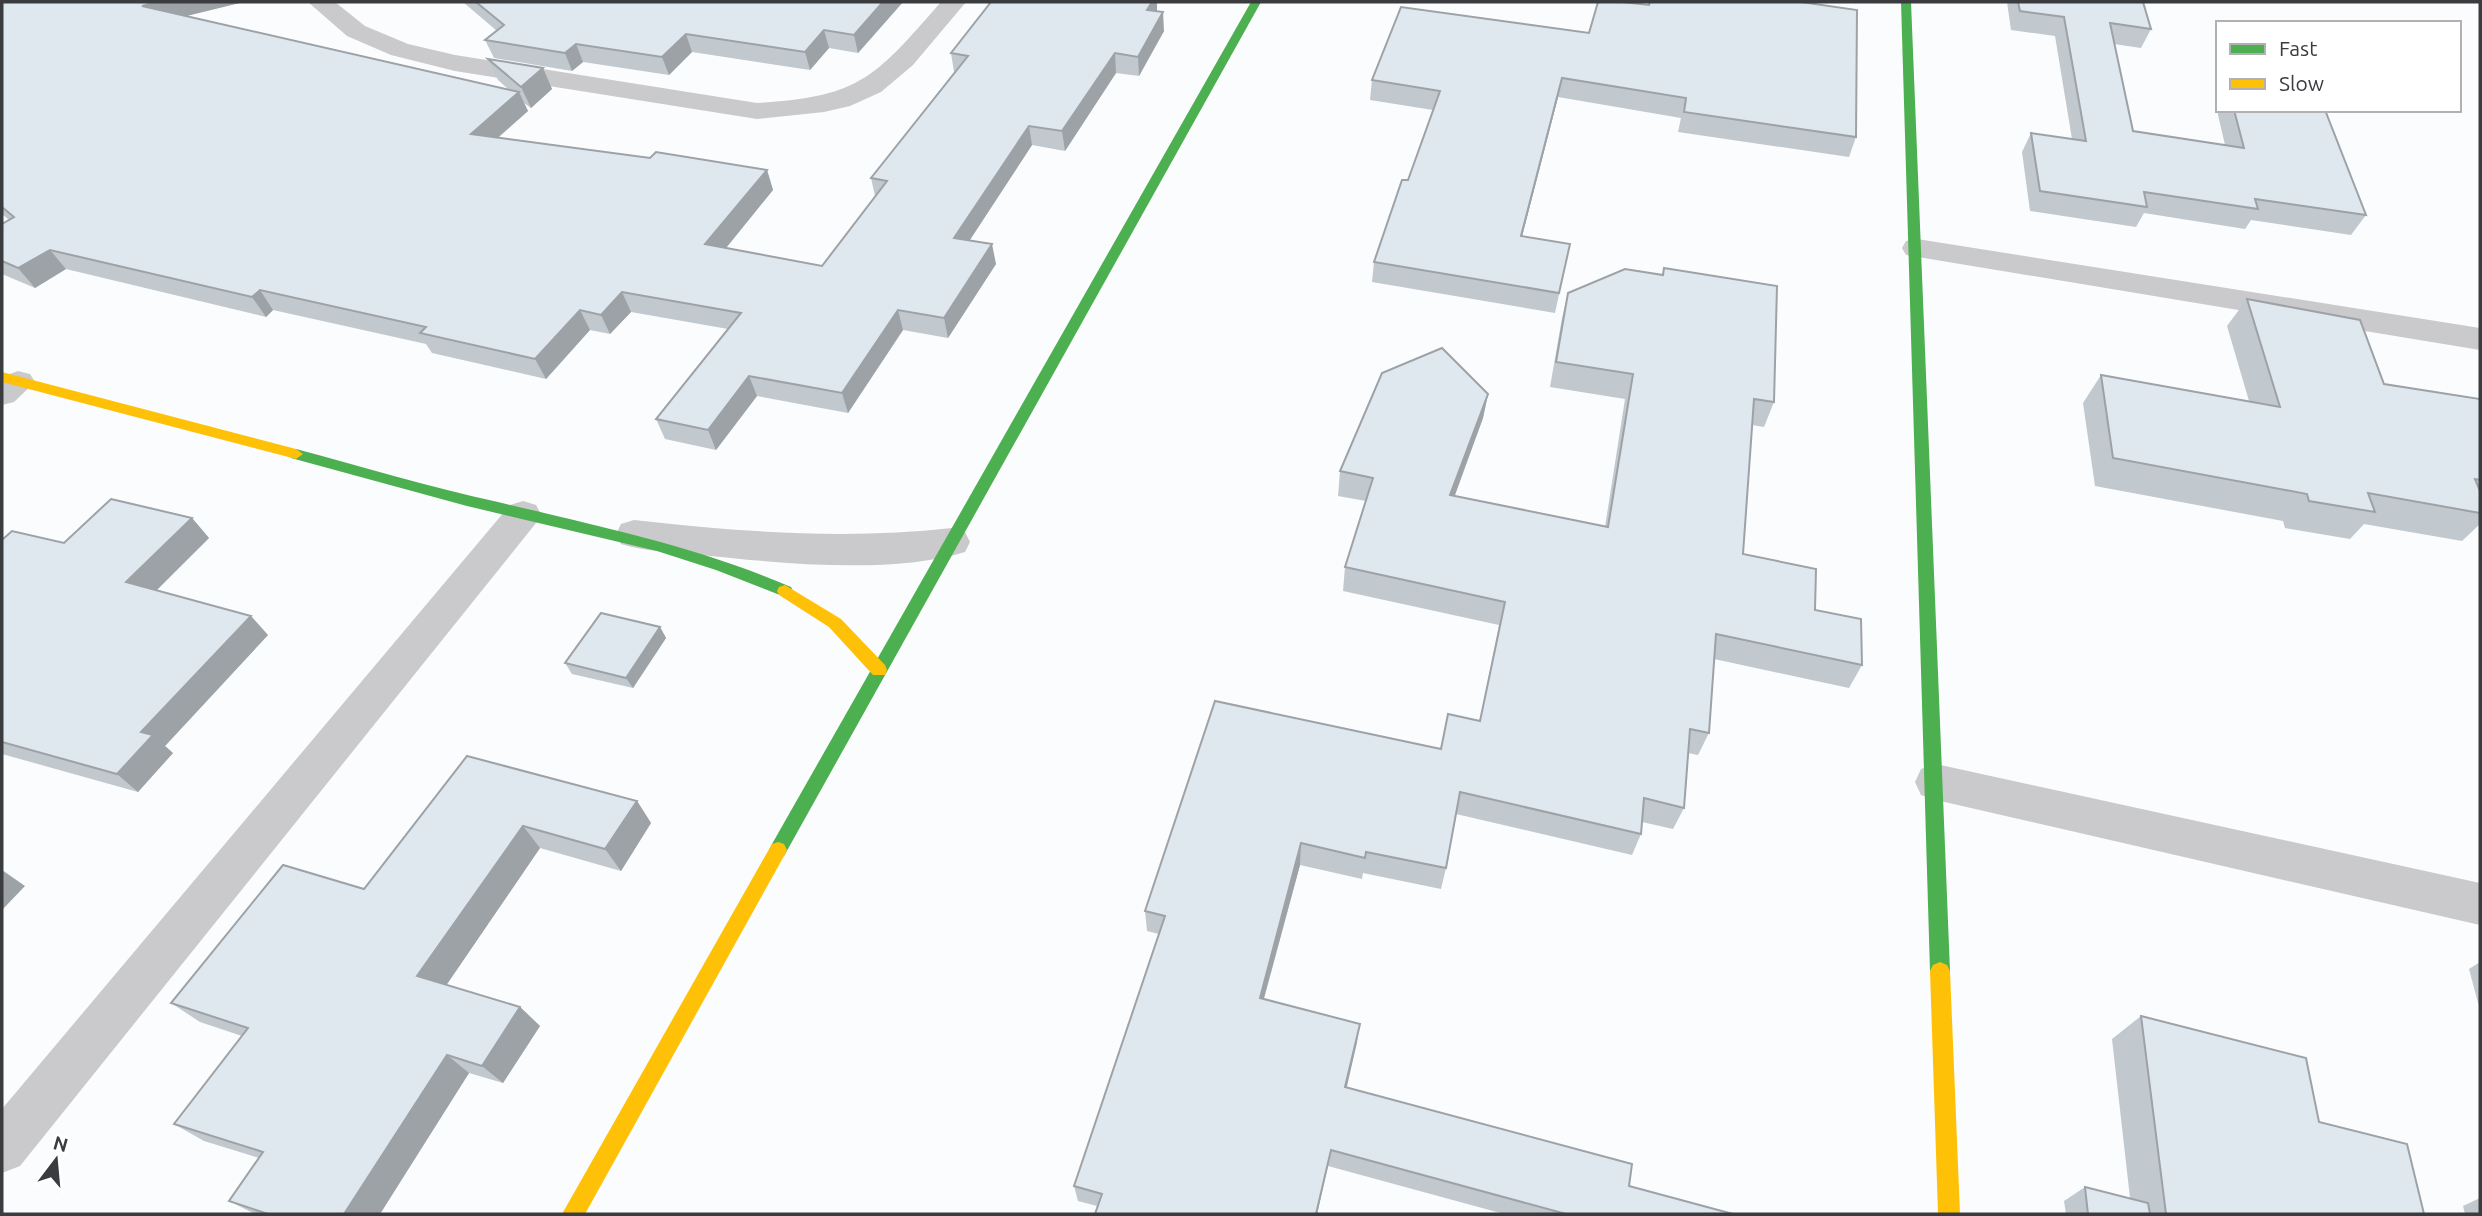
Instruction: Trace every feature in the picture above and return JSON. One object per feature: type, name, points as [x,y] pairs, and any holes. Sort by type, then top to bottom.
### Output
[{"type":"street","points":[[320,2],[356,31],[400,50],[482,68],[757,111],[804,108],[848,97],[884,79],[954,2]]},
{"type":"street","points":[[573,1214],[1256,2]]},
{"type":"street","points":[[1906,2],[1936,782],[1949,1214]]},
{"type":"street","points":[[1917,248],[2480,339]]},
{"type":"street","points":[[7,384],[523,514],[603,530],[741,571],[817,609],[850,636],[879,670]]},
{"type":"street","points":[[2,1148],[523,514]]},
{"type":"street","points":[[603,530],[803,551],[865,551],[952,542]]},
{"type":"street","points":[[1936,782],[2480,904]]},
{"type":"building","points":[[2,2],[157,2],[142,6],[519,92],[471,134],[650,158],[656,152],[767,170],[705,244],[822,266],[887,181],[871,178],[968,56],[951,53],[991,2],[1152,2],[1147,10],[1163,12],[1138,57],[1115,53],[1062,131],[1029,126],[954,238],[992,244],[944,318],[898,310],[842,393],[749,376],[708,430],[656,419],[741,313],[622,292],[601,315],[580,310],[535,359],[420,333],[426,327],[260,290],[252,297],[50,250],[18,268],[2,261],[2,224],[14,217],[2,207]]},
{"type":"building","points":[[476,2],[883,2],[854,35],[824,30],[805,52],[686,34],[662,57],[576,44],[565,53],[485,40],[504,25]]},
{"type":"building","points":[[1598,2],[1649,5],[1650,2],[1801,2],[1857,10],[1856,137],[1684,112],[1686,98],[1562,78],[1521,236],[1570,244],[1559,293],[1374,262],[1402,180],[1408,180],[1440,91],[1372,80],[1401,7],[1589,33]]},
{"type":"building","points":[[2018,2],[2143,2],[2151,29],[2110,23],[2133,131],[2244,148],[2235,112],[2326,112],[2366,215],[2255,199],[2258,209],[2144,192],[2147,207],[2040,191],[2031,133],[2086,141],[2064,17],[2020,11]]},
{"type":"building","points":[[488,59],[543,68],[521,87]]},
{"type":"building","points":[[1664,268],[1777,286],[1774,402],[1754,399],[1743,554],[1816,569],[1815,610],[1861,619],[1862,665],[1716,634],[1709,733],[1690,729],[1684,808],[1644,798],[1641,834],[1460,792],[1446,868],[1366,852],[1365,858],[1301,843],[1260,998],[1360,1024],[1345,1087],[1632,1164],[1629,1186],[1733,1214],[1566,1214],[1331,1150],[1316,1214],[1095,1214],[1102,1194],[1074,1186],[1165,916],[1145,911],[1215,701],[1441,749],[1448,714],[1480,721],[1505,602],[1345,567],[1373,478],[1340,471],[1382,373],[1442,348],[1488,394],[1450,495],[1608,527],[1633,374],[1556,362],[1568,293],[1625,269],[1663,275]]},
{"type":"building","points":[[2247,299],[2360,320],[2384,384],[2480,399],[2480,480],[2475,479],[2480,491],[2480,513],[2368,493],[2375,512],[2309,501],[2307,494],[2113,458],[2101,375],[2280,407]]},
{"type":"building","points":[[111,499],[192,518],[126,582],[251,616],[141,732],[153,735],[117,774],[2,742],[2,540],[12,531],[64,543]]},
{"type":"building","points":[[601,613],[660,627],[626,678],[565,663]]},
{"type":"building","points":[[467,756],[637,801],[605,849],[523,826],[417,976],[520,1007],[482,1066],[447,1055],[344,1214],[268,1214],[229,1201],[263,1152],[174,1124],[248,1028],[171,1003],[283,865],[364,889]]},
{"type":"building","points":[[2141,1016],[2306,1058],[2319,1122],[2407,1144],[2424,1214],[2166,1214]]},
{"type":"building","points":[[2085,1187],[2148,1203],[2150,1214],[2088,1214]]},
{"type":"traffic: fast","points":[[778,850],[1256,2]]},
{"type":"traffic: fast","points":[[1906,2],[1940,971]]},
{"type":"traffic: fast","points":[[296,454],[467,500],[657,546],[721,565],[785,591]]},
{"type":"traffic: slow","points":[[2,377],[296,454]]},
{"type":"traffic: slow","points":[[785,591],[835,623],[879,670]]},
{"type":"traffic: slow","points":[[573,1214],[778,850]]},
{"type":"traffic: slow","points":[[1940,971],[1949,1214]]}]
